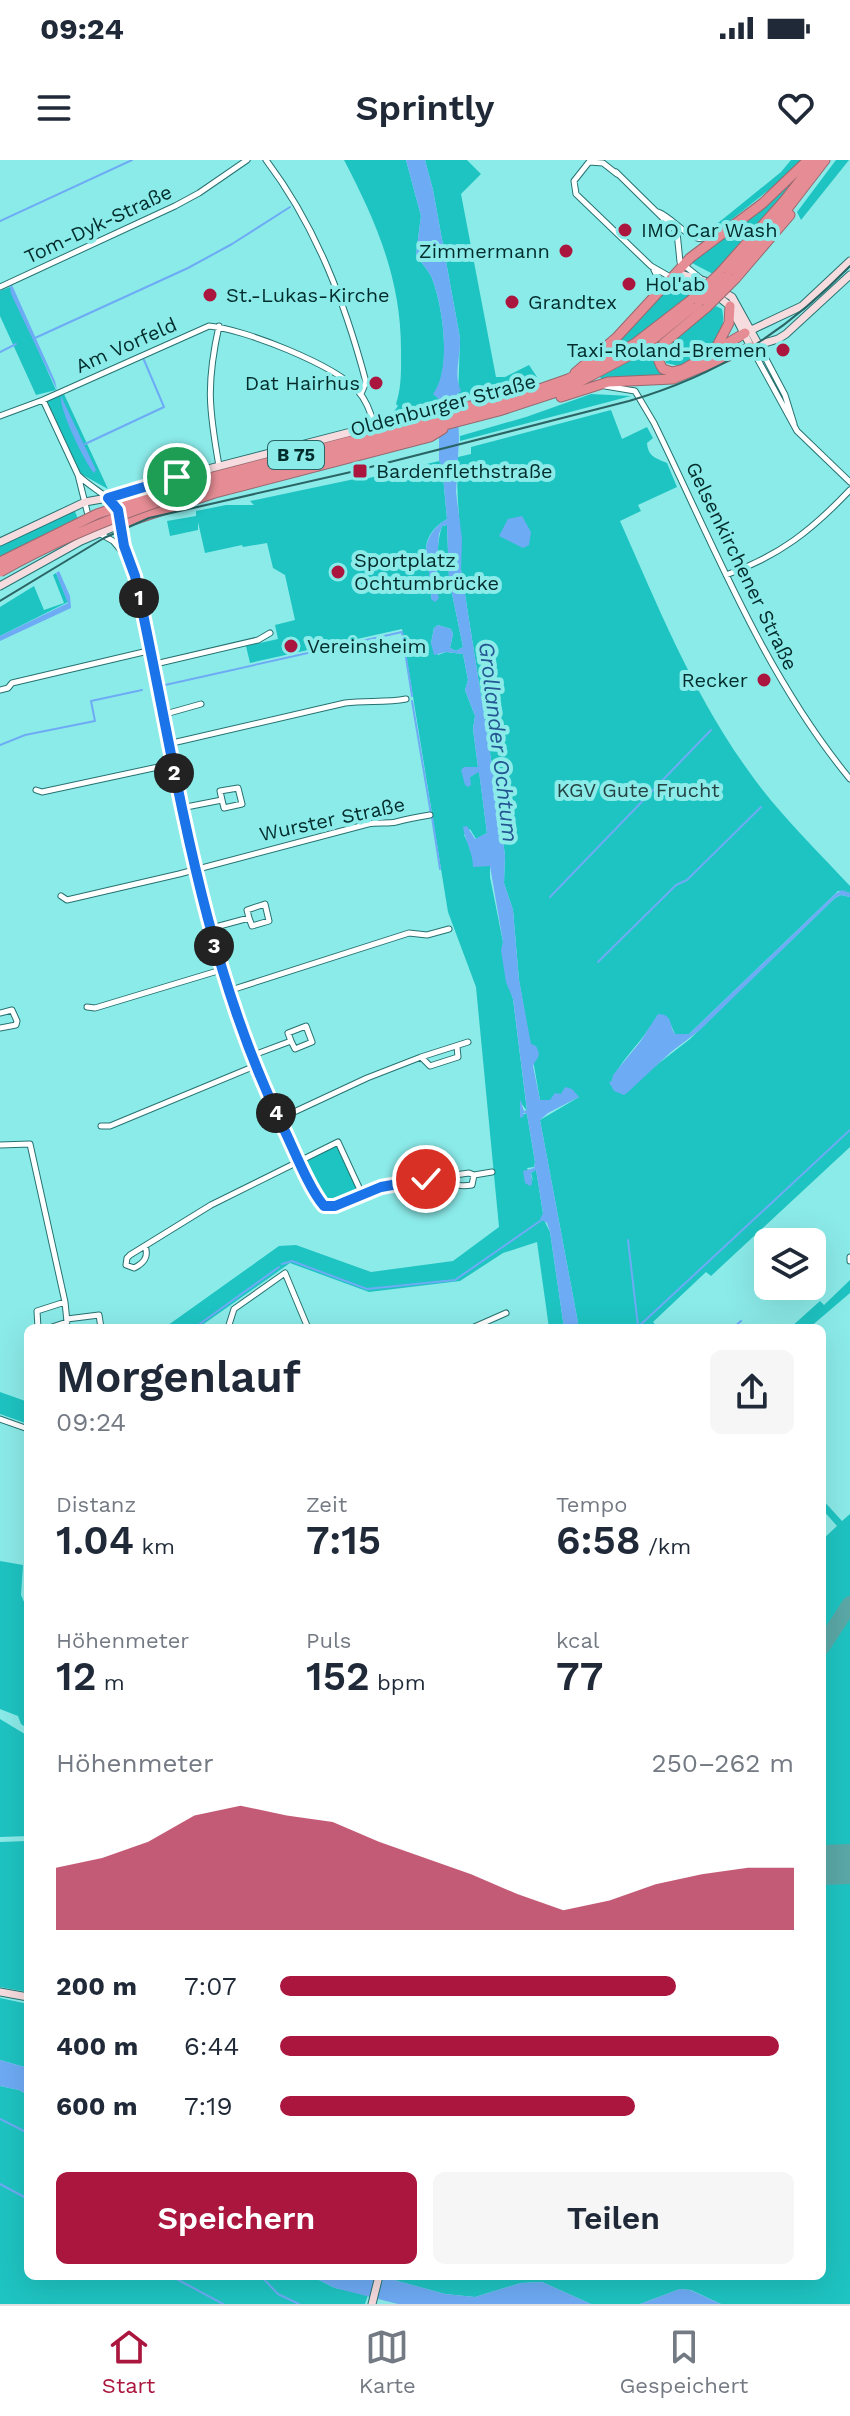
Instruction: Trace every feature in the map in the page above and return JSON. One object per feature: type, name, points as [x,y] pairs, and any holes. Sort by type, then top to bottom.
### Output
[{"type":"highway","points":[[568,379],[616,338],[699,251],[780,188],[808,160]]},
{"type":"highway","name":"Oldenburger Straße","points":[[458,416],[534,401],[566,389],[623,360],[656,338],[728,276],[816,160]]},
{"type":"highway","points":[[748,332],[677,371],[663,369],[657,358],[658,350],[699,303],[785,222],[802,191],[825,160]]},
{"type":"highway","name":"Oldenburger Straße","points":[[0,562],[108,510],[437,422],[568,379],[634,344],[699,303]]},
{"type":"highway","points":[[716,349],[729,323],[730,306]]},
{"type":"highway","points":[[534,401],[552,400],[619,380],[652,382],[673,379],[755,346]]},
{"type":"highway","points":[[374,426],[437,422]]},
{"type":"highway","points":[[121,524],[215,493],[404,444],[437,422]]},
{"type":"highway","name":"Oldenburger Straße","points":[[0,572],[101,522],[194,486]]},
{"type":"street","name":"Tom-Dyk-Straße","points":[[0,287],[175,206],[247,160]]},
{"type":"street","points":[[266,160],[301,213],[337,287],[366,382],[361,394]]},
{"type":"street","points":[[604,160],[677,232],[678,273]]},
{"type":"street","points":[[617,174],[603,163],[589,161],[574,181],[576,194],[651,266],[659,280],[659,293]]},
{"type":"street","points":[[657,212],[693,238],[706,240],[736,224]]},
{"type":"street","points":[[748,332],[802,306],[850,261]]},
{"type":"street","points":[[651,266],[705,281],[732,297],[796,428],[850,482]]},
{"type":"street","points":[[678,273],[730,306],[748,332]]},
{"type":"street","points":[[755,346],[786,334],[850,275]]},
{"type":"street","name":"Am Vorfeld","points":[[0,416],[209,326],[219,326]]},
{"type":"street","points":[[0,542],[85,502],[374,426],[361,394],[339,376],[308,359],[219,326],[208,397],[219,466]]},
{"type":"street","name":"Gelsenkirchener Straße","points":[[601,384],[635,391],[654,423],[757,640],[791,697],[850,779]]},
{"type":"street","points":[[43,400],[78,475],[89,519],[99,533],[113,541],[128,559]]},
{"type":"street","points":[[78,475],[108,498],[118,510],[128,559],[135,576],[148,651],[208,929],[255,1066],[299,1161],[324,1206],[335,1206],[398,1183],[492,1172]]},
{"type":"street","points":[[726,575],[758,563],[789,545],[820,521],[850,490]]},
{"type":"street","points":[[0,586],[121,524]]},
{"type":"street","points":[[151,665],[258,640],[270,633]]},
{"type":"street","points":[[0,690],[23,680],[148,651]]},
{"type":"street","points":[[168,744],[345,703],[370,699],[384,703],[406,699]]},
{"type":"street","points":[[162,715],[201,704]]},
{"type":"street","points":[[36,790],[42,792],[172,764]]},
{"type":"street","points":[[238,788],[242,804],[224,808],[222,800],[220,791],[238,788]]},
{"type":"street","points":[[181,808],[222,800]]},
{"type":"street","name":"Wurster Straße","points":[[61,896],[67,900],[368,824],[382,821],[393,823],[430,815]]},
{"type":"street","points":[[265,904],[269,921],[252,926],[249,918],[247,910],[265,904]]},
{"type":"street","points":[[208,929],[249,918]]},
{"type":"street","points":[[228,991],[409,933],[427,935],[449,929]]},
{"type":"street","points":[[87,1007],[95,1008],[221,970]]},
{"type":"street","points":[[0,1013],[12,1010],[17,1021],[16,1025],[0,1028]]},
{"type":"street","points":[[306,1026],[312,1042],[295,1049],[291,1041],[288,1033],[306,1026]]},
{"type":"street","points":[[251,1056],[291,1041]]},
{"type":"street","points":[[279,1119],[367,1078],[468,1042]]},
{"type":"street","points":[[421,1057],[430,1066],[444,1063],[458,1057],[457,1047]]},
{"type":"street","points":[[101,1126],[110,1126],[255,1066]]},
{"type":"street","points":[[145,1246],[146,1259],[143,1263],[134,1268],[128,1267],[127,1258],[145,1246],[211,1205],[338,1142],[362,1194]]},
{"type":"street","points":[[0,1145],[30,1144],[65,1302],[67,1322],[61,1324]]},
{"type":"street","points":[[447,1176],[455,1185],[462,1187],[472,1185],[474,1175]]},
{"type":"street","points":[[229,1324],[234,1309],[285,1273],[306,1324]]},
{"type":"street","points":[[38,1324],[37,1311],[65,1302]]},
{"type":"street","points":[[481,1324],[506,1313]]},
{"type":"street","points":[[67,1319],[99,1315],[100,1324]]},
{"type":"street","points":[[0,1419],[24,1428]]},
{"type":"street","points":[[0,1992],[24,1996]]},
{"type":"street","points":[[372,2304],[378,2280]]},
{"type":"green space","points":[[344,160],[406,160],[421,216],[416,255],[431,276],[442,319],[443,369],[434,394],[439,404],[392,414],[398,406],[401,377],[397,299],[376,228]]},
{"type":"green space","points":[[425,160],[467,160],[481,174],[461,194],[496,377],[505,377],[529,365],[537,377],[458,399],[460,338]]},
{"type":"green space","points":[[791,160],[801,160],[785,177],[716,232],[702,236],[781,172]]},
{"type":"green space","points":[[836,160],[849,160],[801,220],[797,212]]},
{"type":"green space","points":[[786,187],[788,189],[713,274],[690,262]]},
{"type":"green space","points":[[671,286],[692,293],[636,337],[588,366]]},
{"type":"green space","points":[[10,287],[56,390],[36,395],[0,316],[0,291]]},
{"type":"green space","points":[[716,306],[722,309],[723,320],[722,329],[712,344],[679,366],[666,363],[663,350]]},
{"type":"green space","points":[[636,358],[654,358],[656,366],[679,375],[602,380],[600,377]]},
{"type":"green space","points":[[64,394],[108,489],[81,474],[47,401]]},
{"type":"green space","points":[[591,394],[631,396],[460,441],[460,436]]},
{"type":"green space","name":"KGV Gute Frucht","points":[[611,410],[622,439],[647,427],[653,438],[647,443],[649,451],[667,463],[677,487],[638,505],[641,511],[620,521],[692,677],[726,737],[769,798],[850,886],[850,893],[838,891],[689,1034],[675,1034],[671,1025],[650,1027],[613,1077],[610,1085],[654,1067],[690,1039],[835,898],[841,895],[850,897],[850,1147],[763,1228],[754,1228],[754,1236],[711,1276],[706,1272],[653,1322],[655,1324],[578,1324],[540,1120],[579,1097],[561,1094],[551,1100],[540,1100],[519,980],[513,910],[504,883],[505,856],[500,816],[461,569],[458,457],[471,454],[471,447]]},
{"type":"green space","points":[[439,461],[442,465],[447,519],[429,537],[426,556],[431,599],[436,582],[440,535],[442,526],[447,525],[449,579],[463,647],[456,651],[450,648],[451,629],[438,625],[434,628],[431,643],[438,655],[446,652],[463,654],[468,680],[465,690],[475,716],[473,729],[478,767],[468,768],[470,777],[479,771],[487,833],[476,839],[470,829],[464,835],[477,858],[490,866],[504,962],[513,999],[527,1111],[521,1103],[522,1114],[527,1114],[535,1162],[534,1167],[527,1168],[533,1181],[531,1173],[536,1169],[544,1220],[550,1232],[563,1324],[548,1324],[537,1242],[503,1253],[460,1281],[369,1292],[290,1263],[204,1324],[170,1324],[279,1246],[296,1245],[371,1272],[453,1261],[499,1227],[476,987],[448,912],[402,629],[250,663],[246,646],[278,639],[275,625],[295,620],[285,575],[273,568],[267,543],[205,553],[198,522],[198,530],[170,536],[167,521],[196,516],[196,511],[226,505],[254,505],[250,501]]},
{"type":"green space","points":[[74,509],[78,519],[0,558],[0,546]]},
{"type":"green space","points":[[56,573],[68,602],[0,636],[0,607],[34,586],[44,610],[64,603],[53,575]]},
{"type":"green space","points":[[337,1145],[358,1190],[331,1204],[323,1200],[306,1161]]},
{"type":"green space","points":[[850,1280],[850,1293],[814,1324],[794,1324],[820,1301],[824,1305]]},
{"type":"green space","points":[[0,1392],[24,1401],[24,1423],[0,1414]]},
{"type":"green space","points":[[826,1503],[842,1521],[850,1514],[850,2304],[721,2304],[691,2290],[680,2289],[640,2304],[591,2304],[542,2282],[521,2283],[475,2297],[445,2294],[394,2280],[826,2280],[826,1536],[837,1526],[826,1514]]},
{"type":"green space","points":[[0,1561],[23,1565],[24,1726],[18,1716],[0,1709]]},
{"type":"green space","points":[[0,1719],[24,1734],[24,1836],[0,1837]]},
{"type":"green space","points":[[24,1841],[24,1991],[0,1987],[0,1842]]},
{"type":"green space","points":[[0,1998],[24,2003],[24,2067],[0,2060]]},
{"type":"green space","points":[[0,2086],[24,2093],[24,2280],[319,2280],[335,2288],[368,2295],[365,2304],[0,2304]]},
{"type":"shaded area","points":[[406,160],[425,160],[460,338],[456,492],[462,539],[461,569],[500,816],[505,856],[504,883],[513,910],[519,980],[531,1044],[539,1052],[533,1066],[540,1100],[550,1100],[555,1093],[561,1094],[565,1087],[572,1089],[579,1097],[540,1120],[578,1324],[563,1324],[550,1232],[547,1223],[540,1219],[543,1213],[536,1170],[531,1173],[532,1184],[525,1183],[523,1171],[534,1168],[535,1162],[527,1114],[523,1113],[524,1116],[520,1118],[520,1099],[524,1111],[527,1110],[513,999],[506,982],[501,950],[503,942],[490,866],[473,867],[463,827],[467,826],[475,839],[487,833],[479,772],[470,777],[471,785],[468,787],[461,770],[464,767],[478,767],[473,729],[475,716],[465,690],[468,680],[463,654],[446,652],[434,655],[431,643],[434,628],[438,625],[451,629],[450,648],[456,651],[463,647],[449,579],[447,525],[442,526],[439,534],[435,587],[439,598],[435,602],[431,599],[432,585],[426,558],[432,533],[447,519],[442,465],[439,461],[439,399],[433,394],[442,369],[444,336],[431,276],[416,255],[421,216]]},
{"type":"shaded area","points":[[12,285],[55,381],[57,390],[11,294]]},
{"type":"shaded area","points":[[61,396],[96,470],[94,473],[73,435]]},
{"type":"shaded area","points":[[522,516],[531,532],[529,545],[523,548],[499,536],[508,519]]},
{"type":"shaded area","points":[[59,571],[70,596],[71,608],[0,641],[0,636],[68,603],[56,573]]},
{"type":"shaded area","points":[[842,890],[850,893],[850,897],[841,895],[835,898],[700,1030],[624,1095],[614,1091],[609,1082],[613,1075],[658,1014],[669,1018],[675,1034],[689,1034]]},
{"type":"shaded area","points":[[0,2060],[24,2067],[24,2093],[0,2086]]},
{"type":"shaded area","points":[[319,2280],[394,2280],[445,2294],[475,2297],[521,2283],[542,2282],[591,2304],[398,2304],[335,2288]]},
{"type":"shaded area","points":[[680,2289],[690,2290],[721,2304],[640,2304]]},
{"type":"waterway","points":[[0,221],[132,160]]},
{"type":"waterway","points":[[35,338],[188,268],[290,207]]},
{"type":"waterway","points":[[0,352],[16,344]]},
{"type":"waterway","points":[[85,444],[164,407],[144,360]]},
{"type":"waterway","points":[[165,685],[402,632],[412,696]]},
{"type":"waterway","points":[[0,745],[25,735],[95,721],[91,701],[142,690]]},
{"type":"waterway","points":[[412,701],[431,814]]},
{"type":"waterway","points":[[550,897],[711,730]]},
{"type":"waterway","points":[[598,962],[761,807]]},
{"type":"waterway","points":[[432,817],[440,869]]},
{"type":"waterway","points":[[641,1324],[850,1130]]},
{"type":"waterway","points":[[282,1264],[292,1261],[367,1289],[455,1280],[543,1219]]},
{"type":"waterway","points":[[628,1240],[638,1324]]},
{"type":"waterway","points":[[200,1324],[279,1267]]},
{"type":"waterway","points":[[738,1324],[741,1321]]},
{"type":"waterway","points":[[0,2119],[24,2131]]},
{"type":"waterway","points":[[0,2184],[24,2197]]},
{"type":"waterway","points":[[178,2280],[223,2304]]},
{"type":"waterway","points":[[265,2280],[278,2294],[299,2304]]},
{"type":"taxiway","points":[[826,1641],[850,1604]]},
{"type":"taxiway","points":[[826,1854],[850,1863]]},
{"type":"runway","points":[[826,1865],[850,1864]]},
{"type":"tram line","points":[[0,601],[104,538],[149,518],[351,472],[629,401],[692,378],[721,365],[775,331],[801,312],[850,266]]},
{"type":"place","name":"IMO Car Wash","points":[[625,230]]},
{"type":"place","name":"Zimmermann","points":[[566,251]]},
{"type":"place","name":"Hol'ab","points":[[629,284]]},
{"type":"place","name":"St.-Lukas-Kirche","points":[[210,295]]},
{"type":"place","name":"Grandtex","points":[[512,302]]},
{"type":"place","name":"Taxi-Roland-Bremen","points":[[783,350]]},
{"type":"place","name":"Dat Hairhus","points":[[376,383]]},
{"type":"place","name":"Bardenflethstraße","points":[[360,471]]},
{"type":"place","name":"Sportplatz Ochtumbrücke","points":[[338,572]]},
{"type":"place","name":"Vereinsheim","points":[[291,646]]},
{"type":"place","name":"Recker","points":[[764,680]]},
{"type":"route","points":[[177,477],[108,498],[118,510],[124,546],[135,576],[148,651],[208,929],[251,1056],[299,1161],[324,1206],[335,1206],[381,1187],[426,1179]]},
{"type":"water label","name":"Grollander Ochtum","points":[[499,742]]}]
